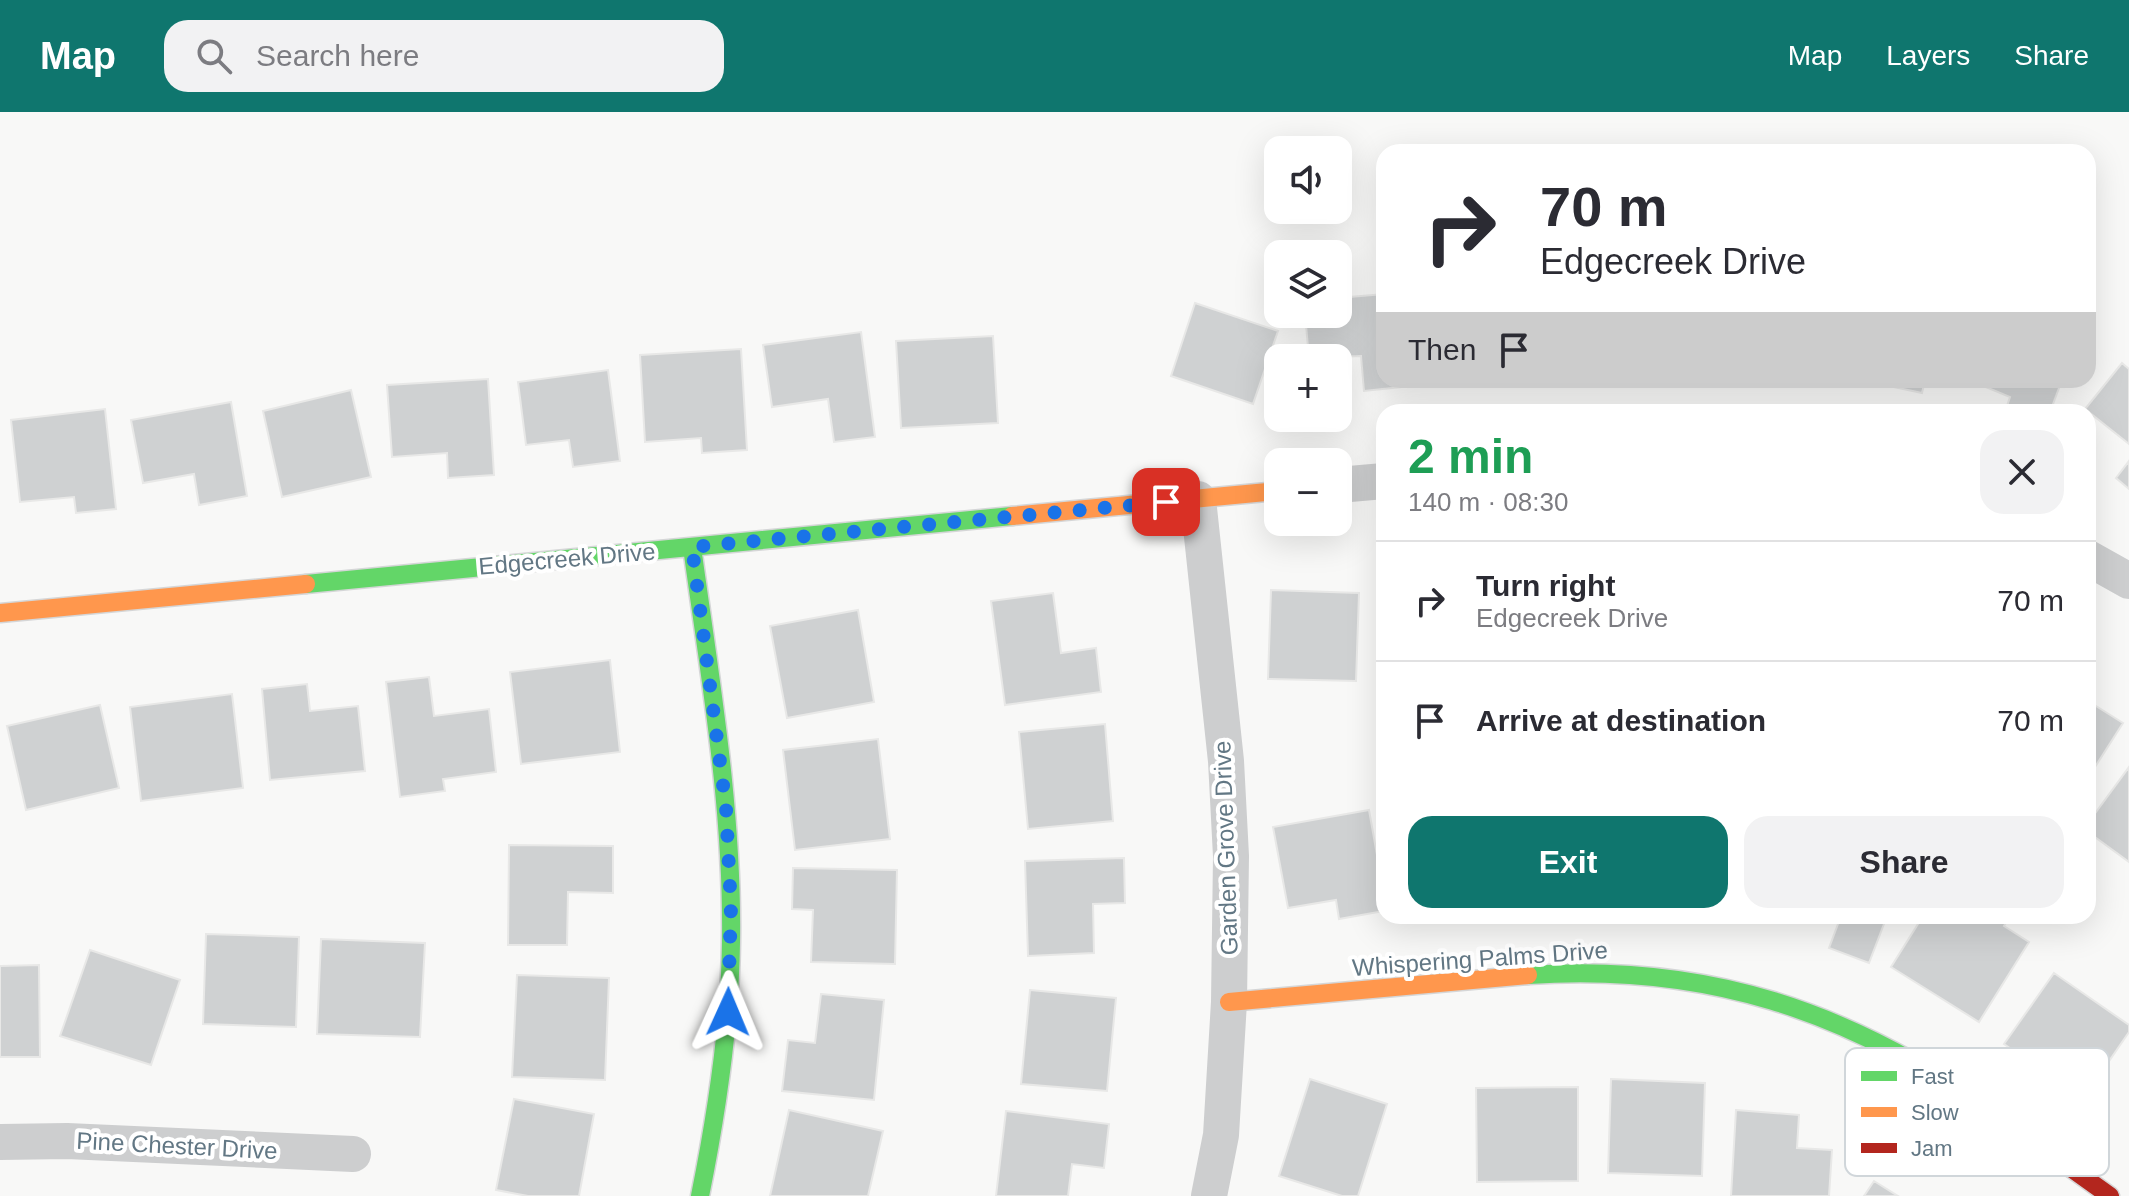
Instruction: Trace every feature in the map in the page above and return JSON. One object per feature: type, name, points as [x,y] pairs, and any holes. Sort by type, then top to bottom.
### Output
[{"type":"street","points":[[1352,484],[1376,482]]},
{"type":"street","name":"Edgecreek Drive","points":[[0,613],[1264,492]]},
{"type":"street","name":"Garden Grove Drive","points":[[1198,499],[1226,761],[1231,856],[1229,1002],[1221,1135],[1209,1196]]},
{"type":"street","points":[[692,547],[726,808],[731,907],[728,1012],[716,1122],[700,1196]]},
{"type":"street","points":[[2096,562],[2129,581]]},
{"type":"street","name":"Whispering Palms Drive","points":[[1229,1002],[1547,974],[1606,973],[1727,988],[1786,1004],[1845,1026],[1889,1048]]},
{"type":"street","name":"Pine Chester Drive","points":[[0,1142],[67,1141],[353,1154]]},
{"type":"street","name":"Whispering Palms Drive","points":[[2081,1176],[2110,1196]]},
{"type":"building","points":[[1376,295],[1376,388],[1392,388],[1364,391],[1361,356],[1352,356],[1352,344],[1308,344],[1306,328],[1352,328],[1352,297]]},
{"type":"building","points":[[1195,303],[1278,331],[1274,344],[1264,344],[1264,372],[1253,404],[1171,376]]},
{"type":"building","points":[[861,332],[875,437],[834,442],[828,399],[772,407],[763,345]]},
{"type":"building","points":[[993,336],[998,423],[901,428],[896,341]]},
{"type":"building","points":[[741,349],[747,450],[702,453],[701,438],[645,442],[640,355]]},
{"type":"building","points":[[2122,363],[2129,369],[2129,444],[2096,418],[2096,404],[2089,404]]},
{"type":"building","points":[[608,370],[620,461],[573,467],[569,440],[526,445],[518,382]]},
{"type":"building","points":[[488,379],[494,475],[448,478],[447,453],[392,457],[387,385]]},
{"type":"building","points":[[1898,388],[1923,388],[1922,393]]},
{"type":"building","points":[[1988,388],[2059,388],[2053,404],[2008,404],[2010,397]]},
{"type":"building","points":[[351,390],[371,477],[282,497],[263,411]]},
{"type":"building","points":[[231,402],[247,496],[199,505],[194,474],[143,483],[131,420]]},
{"type":"building","points":[[105,409],[116,509],[76,513],[74,497],[20,502],[11,420]]},
{"type":"building","points":[[2129,461],[2129,489],[2116,478]]},
{"type":"building","points":[[1271,590],[1359,593],[1356,681],[1268,679]]},
{"type":"building","points":[[1053,593],[1061,653],[1096,648],[1101,692],[1005,705],[991,601]]},
{"type":"building","points":[[858,610],[874,702],[787,718],[770,626]]},
{"type":"building","points":[[610,660],[620,752],[521,764],[510,672]]},
{"type":"building","points":[[429,677],[434,716],[489,709],[496,772],[443,779],[445,791],[400,797],[386,682]]},
{"type":"building","points":[[307,684],[310,711],[358,706],[365,771],[270,780],[262,689]]},
{"type":"building","points":[[232,694],[243,788],[141,801],[130,707]]},
{"type":"building","points":[[100,705],[119,788],[26,810],[7,726]]},
{"type":"building","points":[[2096,706],[2123,723],[2096,765]]},
{"type":"building","points":[[1105,724],[1113,821],[1028,829],[1019,732]]},
{"type":"building","points":[[878,739],[890,839],[795,850],[783,750]]},
{"type":"building","points":[[2129,767],[2129,862],[2096,838],[2096,812]]},
{"type":"building","points":[[1369,810],[1376,849],[1376,912],[1339,919],[1336,900],[1288,908],[1273,827]]},
{"type":"building","points":[[509,845],[613,846],[613,893],[568,892],[567,945],[508,945]]},
{"type":"building","points":[[1124,858],[1125,903],[1093,904],[1094,953],[1028,956],[1025,861]]},
{"type":"building","points":[[793,868],[897,870],[895,964],[811,962],[813,910],[792,909]]},
{"type":"building","points":[[1838,924],[1884,924],[1869,963],[1829,948]]},
{"type":"building","points":[[1918,924],[2005,924],[2029,942],[1979,1022],[1891,967]]},
{"type":"building","points":[[206,934],[299,937],[296,1027],[203,1024]]},
{"type":"building","points":[[321,939],[425,943],[420,1037],[317,1034]]},
{"type":"building","points":[[90,950],[180,980],[151,1065],[60,1036]]},
{"type":"building","points":[[39,965],[40,1057],[0,1057],[0,966]]},
{"type":"building","points":[[2054,973],[2129,1025],[2129,1032],[2109,1061],[2109,1048],[2010,1048],[2004,1044]]},
{"type":"building","points":[[517,975],[609,978],[605,1080],[512,1077]]},
{"type":"building","points":[[1030,990],[1116,998],[1107,1091],[1021,1084]]},
{"type":"building","points":[[821,994],[884,1000],[874,1100],[782,1091],[788,1040],[815,1043]]},
{"type":"building","points":[[1310,1079],[1387,1104],[1358,1196],[1342,1196],[1279,1176]]},
{"type":"building","points":[[1611,1079],[1705,1083],[1702,1176],[1608,1173]]},
{"type":"building","points":[[1578,1087],[1578,1181],[1477,1182],[1476,1088]]},
{"type":"building","points":[[514,1099],[594,1114],[579,1196],[528,1196],[496,1190]]},
{"type":"building","points":[[789,1110],[883,1131],[868,1196],[770,1196]]},
{"type":"building","points":[[1736,1110],[1799,1115],[1797,1148],[1832,1150],[1829,1196],[1731,1196]]},
{"type":"building","points":[[1006,1111],[1109,1124],[1104,1168],[1072,1164],[1068,1196],[996,1196]]},
{"type":"building","points":[[1874,1181],[1898,1196],[1864,1196]]},
{"type":"traffic: fast","points":[[306,584],[1012,516]]},
{"type":"traffic: fast","points":[[692,547],[719,744],[731,892],[725,1038],[700,1196]]},
{"type":"traffic: fast","points":[[1528,975],[1593,973],[1655,977],[1714,986],[1828,1020],[1888,1048]]},
{"type":"traffic: slow","points":[[1012,516],[1264,492]]},
{"type":"traffic: slow","points":[[0,613],[306,584]]},
{"type":"traffic: slow","points":[[1229,1002],[1528,975]]},
{"type":"traffic: jam","points":[[2082,1176],[2110,1196]]},
{"type":"route","points":[[728,1012],[731,907],[726,808],[692,547],[1166,502]]}]
